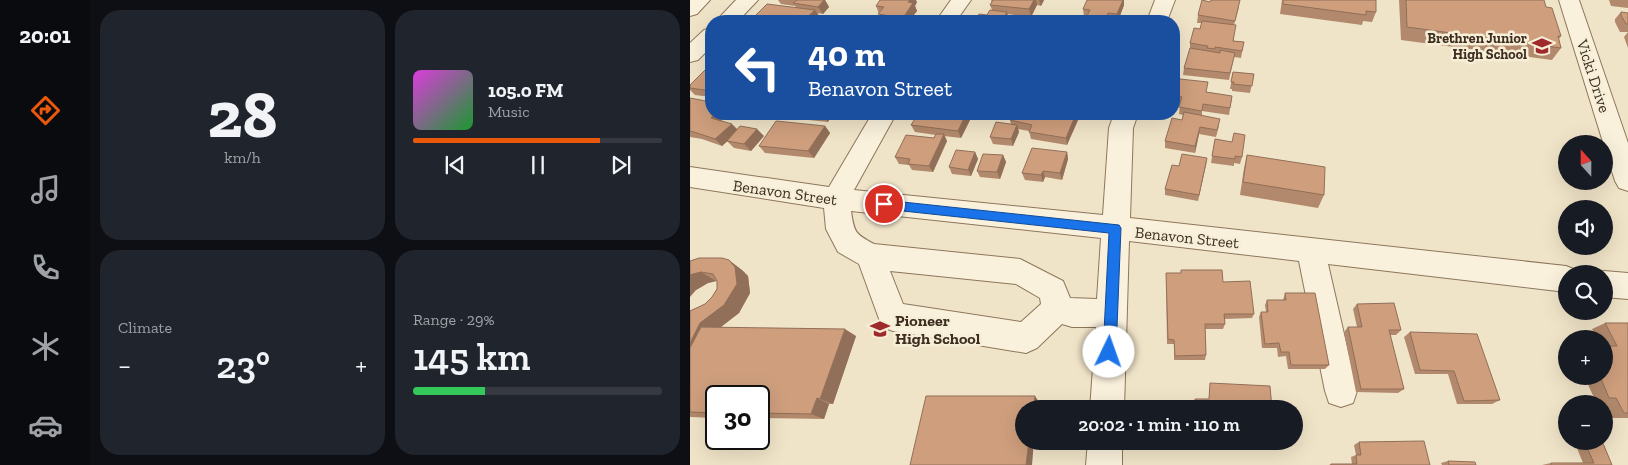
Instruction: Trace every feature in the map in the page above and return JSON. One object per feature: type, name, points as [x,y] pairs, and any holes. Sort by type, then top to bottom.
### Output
[{"type":"street","points":[[690,10],[700,0]]},
{"type":"street","points":[[732,15],[748,0]]},
{"type":"street","points":[[950,15],[961,0]]},
{"type":"street","points":[[1159,15],[1164,0]]},
{"type":"street","name":"Vicki Drive","points":[[1569,0],[1618,117],[1626,167]]},
{"type":"street","points":[[690,55],[705,41]]},
{"type":"street","points":[[881,120],[836,199],[840,229],[848,244],[870,256],[1020,272],[1053,290],[1057,310]]},
{"type":"street","points":[[1107,400],[1115,228],[1121,128],[1124,120]]},
{"type":"street","name":"Benavon Street","points":[[690,177],[836,199],[1115,228],[1558,278]]},
{"type":"street","points":[[1311,251],[1340,391]]},
{"type":"street","points":[[870,256],[893,317],[1026,338],[1057,310]]},
{"type":"street","points":[[1613,285],[1628,286]]},
{"type":"street","points":[[1057,310],[1072,313],[1111,313]]},
{"type":"street","points":[[1104,465],[1105,450]]},
{"type":"building","points":[[797,0],[824,0],[818,7],[793,3]]},
{"type":"building","points":[[880,0],[910,0],[908,2],[913,3],[905,15],[878,14],[884,7],[876,6]]},
{"type":"building","points":[[993,0],[1034,0],[1029,9],[990,5]]},
{"type":"building","points":[[1087,0],[1123,0],[1117,14],[1088,15],[1090,10],[1083,9]]},
{"type":"building","points":[[1202,0],[1210,2],[1211,0],[1240,0],[1235,21],[1198,15]]},
{"type":"building","points":[[1283,0],[1376,0],[1376,12],[1366,11],[1366,15],[1283,4]]},
{"type":"building","points":[[1406,0],[1544,0],[1546,7],[1552,8],[1561,36],[1558,36],[1561,48],[1407,27]]},
{"type":"building","points":[[767,4],[815,10],[810,15],[756,15]]},
{"type":"building","points":[[990,10],[1007,12],[1005,15],[987,15]]},
{"type":"building","points":[[1621,12],[1628,13],[1628,24],[1626,24]]},
{"type":"building","points":[[1202,21],[1236,25],[1233,41],[1244,42],[1242,51],[1215,47],[1215,49],[1207,48],[1208,46],[1190,43],[1194,28],[1200,29]]},
{"type":"building","points":[[1190,48],[1220,53],[1220,50],[1235,53],[1230,73],[1184,68]]},
{"type":"building","points":[[705,70],[705,90],[690,88],[690,85]]},
{"type":"building","points":[[1233,72],[1254,74],[1252,86],[1233,84],[1234,82],[1231,82]]},
{"type":"building","points":[[1180,79],[1208,82],[1206,92],[1232,96],[1230,108],[1203,104],[1202,111],[1180,107],[1182,97],[1180,97]]},
{"type":"building","points":[[690,98],[705,101],[705,120],[718,120],[732,124],[715,139],[690,131]]},
{"type":"building","points":[[1184,112],[1220,119],[1217,130],[1200,127],[1195,146],[1165,141],[1171,120],[1182,120]]},
{"type":"building","points":[[914,120],[963,120],[958,131],[911,125]]},
{"type":"building","points":[[1010,120],[1074,120],[1066,138],[1029,132],[1032,125]]},
{"type":"building","points":[[776,121],[825,126],[808,151],[759,146]]},
{"type":"building","points":[[996,122],[1017,125],[1011,139],[990,137]]},
{"type":"building","points":[[740,126],[757,129],[744,144],[727,141]]},
{"type":"building","points":[[1234,133],[1245,135],[1242,157],[1235,156],[1235,159],[1212,156],[1215,139],[1232,142]]},
{"type":"building","points":[[936,134],[944,134],[929,166],[908,164],[910,159],[895,157],[906,135],[934,138]]},
{"type":"building","points":[[1032,148],[1067,152],[1060,173],[1043,171],[1041,175],[1022,173]]},
{"type":"building","points":[[956,150],[975,152],[968,170],[949,167]]},
{"type":"building","points":[[983,154],[1003,155],[997,172],[977,171]]},
{"type":"building","points":[[1182,154],[1207,158],[1199,195],[1165,189],[1172,165],[1179,166]]},
{"type":"building","points":[[1247,155],[1325,167],[1324,195],[1243,182]]},
{"type":"building","points":[[699,258],[722,258],[729,260],[735,267],[737,284],[724,305],[700,323],[690,343],[690,311],[705,304],[717,289],[717,281],[713,274],[701,272],[690,275],[690,261]]},
{"type":"building","points":[[1181,270],[1222,270],[1223,282],[1250,281],[1254,314],[1224,314],[1225,324],[1205,324],[1206,355],[1175,356],[1174,340],[1168,339],[1166,273],[1181,273]]},
{"type":"building","points":[[1285,293],[1315,293],[1329,365],[1291,365],[1289,352],[1281,352],[1279,343],[1265,344],[1261,312],[1268,312],[1267,300],[1286,300]]},
{"type":"building","points":[[1394,303],[1401,330],[1389,330],[1404,389],[1361,389],[1348,327],[1362,327],[1357,304]]},
{"type":"building","points":[[1605,323],[1628,323],[1628,413],[1624,413],[1616,398],[1613,398],[1613,395],[1608,395],[1604,385],[1613,385],[1613,346],[1617,346],[1613,338],[1613,330],[1609,330]]},
{"type":"building","points":[[701,327],[845,329],[820,399],[817,398],[811,414],[770,413],[770,385],[705,385],[705,413],[690,412],[690,348]]},
{"type":"building","points":[[1410,332],[1477,334],[1500,400],[1464,401],[1454,371],[1420,370]]},
{"type":"building","points":[[1210,383],[1270,386],[1271,400],[1195,400],[1209,399]]},
{"type":"building","points":[[926,396],[1035,396],[1034,400],[1015,400],[1015,450],[1028,450],[1026,465],[910,465]]},
{"type":"building","points":[[1424,441],[1430,465],[1331,465],[1357,464],[1356,455],[1361,455],[1359,442]]},
{"type":"building","points":[[1588,450],[1606,450],[1612,465],[1551,465],[1551,463],[1594,463]]},
{"type":"building","points":[[1448,461],[1475,462],[1476,465],[1449,465]]},
{"type":"place","name":"Brethren Junior High School","points":[[1542,46]]},
{"type":"place","name":"Pioneer High School","points":[[880,329]]},
{"type":"route","points":[[884,204],[1115,228],[1109,352]]}]
